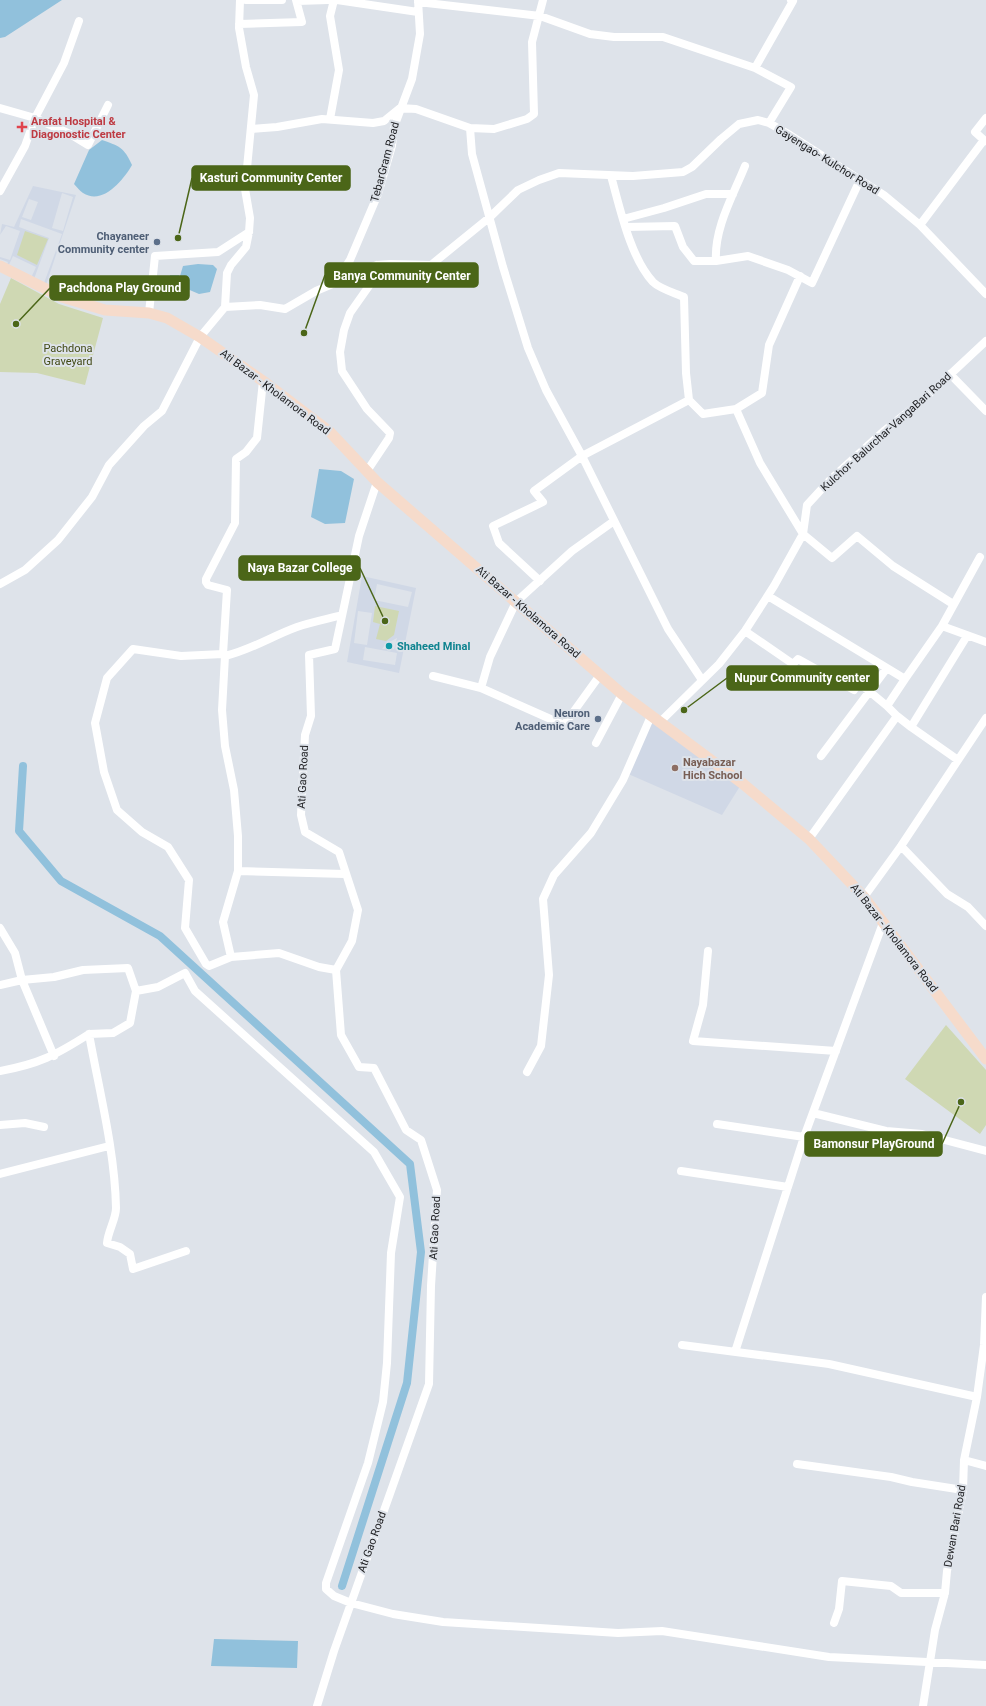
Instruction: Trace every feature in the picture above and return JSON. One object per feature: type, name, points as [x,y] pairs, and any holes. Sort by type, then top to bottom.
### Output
[{"type":"main road","name":"Ati Bazar - Kholamora Road","points":[[0,266],[62,297],[105,310],[149,313],[167,318],[200,337],[263,381],[330,432],[377,482],[622,694],[742,783],[809,839],[864,897],[986,1059]]},
{"type":"street","points":[[0,584],[25,570],[58,540],[92,497],[109,465],[144,426],[162,411],[200,337],[225,307],[227,273],[230,266],[246,247],[250,218],[245,189],[252,129],[254,95],[246,68],[239,24],[240,0]]},
{"type":"street","points":[[246,0],[282,0]]},
{"type":"street","points":[[239,24],[302,22],[297,1],[328,0]]},
{"type":"street","points":[[330,119],[339,70],[330,16],[334,0]]},
{"type":"street","points":[[337,0],[418,12]]},
{"type":"street","points":[[540,16],[543,0]]},
{"type":"street","points":[[755,68],[793,1],[791,0]]},
{"type":"street","points":[[418,1],[540,16],[590,34],[614,37],[663,37],[755,68],[791,88],[769,123]]},
{"type":"street","name":"TebarGram Road","points":[[337,280],[350,260],[378,194],[400,108],[412,79],[420,34],[418,1]]},
{"type":"street","name":"TebarGram Road","points":[[252,129],[277,127],[322,119],[373,123],[384,121],[400,108],[416,109],[470,128],[494,129],[526,119],[534,114],[532,42],[540,16]]},
{"type":"street","points":[[0,191],[25,146],[35,118],[64,63],[79,22]]},
{"type":"street","points":[[0,108],[35,118],[70,134],[88,145],[108,105]]},
{"type":"street","points":[[920,225],[985,140],[975,132],[986,118]]},
{"type":"street","name":"Gayengao- Kulchor Road","points":[[225,307],[260,305],[285,309],[316,290],[337,280],[377,265],[431,265],[490,217],[518,190],[559,173],[611,176],[659,175],[683,172],[692,167],[739,124],[758,120],[769,123],[790,135],[884,195],[920,225],[986,294]]},
{"type":"street","points":[[470,128],[472,154],[490,217],[502,267],[528,348],[546,390],[582,456],[668,629],[702,680]]},
{"type":"street","points":[[716,261],[715,246],[720,226],[745,166]]},
{"type":"street","points":[[611,176],[623,219],[639,260],[654,283],[684,297],[686,373],[689,400],[703,414],[736,409],[762,393],[769,345],[800,276]]},
{"type":"street","points":[[626,227],[675,226],[683,247],[694,261],[716,261],[748,256],[812,282],[860,180]]},
{"type":"street","points":[[623,219],[664,208],[706,194],[734,194]]},
{"type":"street","points":[[149,313],[155,256],[218,252],[249,232]]},
{"type":"street","points":[[367,471],[389,438],[390,433],[367,409],[342,370],[340,352],[344,330],[350,313],[370,286],[377,265]]},
{"type":"street","name":"Kulchor- Balurchar-VangaBari Road","points":[[655,719],[719,664],[746,631],[768,596],[803,534],[807,505],[874,440],[925,398],[986,341]]},
{"type":"street","points":[[950,374],[986,411]]},
{"type":"street","points":[[231,957],[223,922],[238,870],[238,836],[234,790],[225,746],[222,710],[227,590],[208,585],[206,579],[235,523],[236,459],[246,452],[256,438],[263,381]]},
{"type":"street","points":[[540,581],[499,543],[493,526],[543,502],[534,491],[582,456],[689,400]]},
{"type":"street","points":[[736,409],[760,463],[803,534],[832,558],[857,536],[894,566],[954,604]]},
{"type":"street","points":[[336,970],[319,967],[279,953],[231,957],[209,966],[185,928],[189,880],[168,846],[142,832],[117,810],[104,772],[95,723],[107,678],[133,649],[180,656],[224,655],[239,653],[298,627],[342,616],[359,536],[377,482]]},
{"type":"street","points":[[481,688],[490,657],[516,602],[572,551],[614,522]]},
{"type":"street","points":[[888,706],[942,626],[980,557]]},
{"type":"street","points":[[768,596],[905,679]]},
{"type":"street","name":"Ati Gao Road","points":[[317,1706],[351,1603],[429,1384],[431,1286],[437,1190],[421,1140],[406,1130],[374,1068],[359,1067],[341,1035],[336,970],[352,941],[358,910],[339,852],[305,832],[301,815],[305,735],[311,716],[309,655],[335,649],[342,616]]},
{"type":"street","points":[[942,626],[986,642]]},
{"type":"street","points":[[746,631],[793,664],[798,659],[854,690],[858,682],[911,727],[958,760]]},
{"type":"street","points":[[911,727],[968,636]]},
{"type":"street","points":[[821,756],[869,690],[887,668]]},
{"type":"street","points":[[433,676],[481,688],[564,725],[600,675]]},
{"type":"street","points":[[596,743],[622,694]]},
{"type":"street","points":[[809,839],[897,716]]},
{"type":"street","points":[[864,897],[901,846],[986,718]]},
{"type":"street","points":[[527,1072],[541,1046],[549,975],[543,899],[554,875],[591,833],[623,780],[655,719]]},
{"type":"street","points":[[901,846],[947,894],[968,908],[986,926]]},
{"type":"street","points":[[238,870],[345,874]]},
{"type":"street","points":[[735,1352],[804,1137],[883,923]]},
{"type":"street","points":[[0,928],[14,953],[22,980],[54,1056]]},
{"type":"street","points":[[708,951],[704,1005],[693,1041],[836,1051]]},
{"type":"street","points":[[0,985],[22,980],[54,977],[82,970],[128,968],[136,991],[130,1023],[113,1033],[89,1034],[54,1056],[27,1066],[0,1071]]},
{"type":"street","points":[[136,991],[158,987],[185,973],[195,991],[374,1152],[400,1197],[391,1253],[388,1363],[383,1402],[368,1463],[326,1583],[326,1589],[334,1596],[351,1603],[393,1614],[443,1622],[618,1633],[662,1631],[829,1657],[986,1665]]},
{"type":"street","points":[[89,1034],[109,1146],[116,1210],[108,1234],[107,1243],[120,1247],[130,1254],[133,1269],[186,1251]]},
{"type":"street","points":[[813,1114],[886,1131],[922,1134],[986,1151]]},
{"type":"street","points":[[0,1125],[25,1123],[44,1127]]},
{"type":"street","points":[[717,1124],[804,1137]]},
{"type":"street","points":[[0,1174],[109,1146]]},
{"type":"street","points":[[681,1171],[788,1187]]},
{"type":"street","name":"Dewan Bari Road","points":[[923,1706],[935,1630],[945,1593],[947,1571],[963,1490],[964,1460],[977,1397],[984,1344],[986,1297]]},
{"type":"street","points":[[682,1344],[829,1364],[977,1397]]},
{"type":"street","points":[[964,1460],[986,1466]]},
{"type":"street","points":[[797,1464],[891,1476],[912,1482],[963,1490]]},
{"type":"street","points":[[834,1623],[839,1609],[842,1581],[891,1586],[901,1593],[945,1593]]},
{"type":"shaded area","points":[[33,186],[76,195],[46,285],[6,267],[8,262],[0,259],[0,257],[10,260],[20,231],[6,226],[0,235],[2,224],[14,227]],"holes":[[[62,193],[73,197],[63,231],[52,228]],[[29,199],[38,202],[31,220],[22,217]],[[21,219],[62,234],[44,283],[34,279],[49,238],[19,227]],[[13,256],[36,267],[31,278],[8,267]]]},
{"type":"shaded area","points":[[362,576],[416,588],[399,673],[347,662]],"holes":[[[377,584],[412,592],[408,607],[374,600]],[[358,611],[372,613],[367,645],[354,643]],[[398,611],[391,636],[388,638],[380,624]],[[397,638],[394,649],[382,649],[386,644]],[[365,647],[397,653],[395,665],[363,660]]]},
{"type":"shaded area","name":"Nayabazar Hich School","points":[[651,716],[742,783],[722,815],[626,773]]},
{"type":"green space","points":[[25,231],[48,239],[37,265],[17,255]]},
{"type":"green space","name":"Pachdona Graveyard","points":[[11,278],[59,304],[103,318],[85,385],[37,373],[0,372],[0,304]]},
{"type":"green space","points":[[375,606],[399,611],[394,635],[386,641],[376,639],[380,624],[373,622]]},
{"type":"green space","points":[[946,1025],[986,1070],[986,1125],[980,1134],[905,1079]]},
{"type":"water","points":[[0,0],[62,0],[5,37],[0,38]]},
{"type":"water","points":[[102,140],[120,148],[126,154],[132,165],[124,177],[112,189],[105,194],[91,196],[83,193],[74,184],[89,150]]},
{"type":"water","points":[[198,264],[213,265],[217,269],[210,292],[199,294],[185,288],[180,276],[183,266]]},
{"type":"water","points":[[170,275],[179,275],[179,293],[170,293]]},
{"type":"water","points":[[319,469],[341,471],[354,479],[345,523],[325,524],[311,517]]},
{"type":"water","points":[[214,1639],[298,1641],[297,1668],[211,1666]]},
{"type":"waterway","points":[[23,766],[19,831],[61,881],[160,936],[410,1164],[421,1252],[407,1383],[342,1586]]},
{"type":"place","name":"Arafat Hospital & Diagonostic Center","points":[[22,127]]},
{"type":"place","name":"Kasturi Community Center","points":[[178,238]]},
{"type":"place","name":"Chayaneer Community center","points":[[157,242]]},
{"type":"place","name":"Pachdona Play Ground","points":[[16,324]]},
{"type":"place","name":"Banya Community Center","points":[[304,333]]},
{"type":"place","name":"Naya Bazar College","points":[[385,621]]},
{"type":"place","name":"Shaheed Minal","points":[[389,646]]},
{"type":"place","name":"Nupur Community center","points":[[684,710]]},
{"type":"place","name":"Neuron Academic Care","points":[[598,719]]},
{"type":"place","name":"Nayabazar Hich School","points":[[675,768]]},
{"type":"place","name":"Bamonsur PlayGround","points":[[961,1102]]}]
